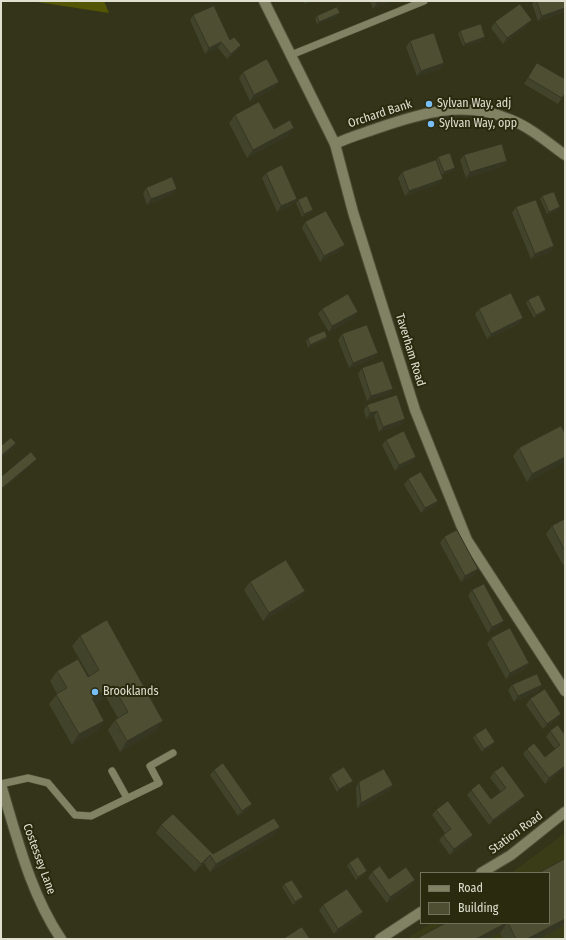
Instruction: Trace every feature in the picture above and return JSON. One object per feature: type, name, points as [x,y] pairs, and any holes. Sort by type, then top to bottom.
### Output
[{"type":"street","name":"Taverham Road","points":[[264,1],[336,144],[353,212],[414,410],[467,540],[565,691]]},
{"type":"street","name":"Orchard Bank","points":[[336,144],[407,118],[452,109],[490,112],[509,118],[563,150]]},
{"type":"street","name":"Costessey Lane","points":[[1,785],[20,848],[39,898],[61,939]]},
{"type":"street","name":"Station Road","points":[[483,872],[511,855],[565,812]]},
{"type":"street","points":[[380,939],[420,913]]},
{"type":"lane","points":[[291,55],[424,1]]},
{"type":"lane","points":[[1,785],[28,778],[48,782],[75,815],[91,816],[159,783],[150,766],[173,753]]},
{"type":"lane","points":[[112,771],[126,798]]},
{"type":"shaded area","points":[[31,1],[104,1],[109,13]]},
{"type":"shaded area","points":[[565,833],[565,939],[406,939],[429,924],[550,924],[550,872],[512,872]]},
{"type":"building","points":[[537,1],[565,1],[565,8],[542,16]]},
{"type":"building","points":[[520,4],[532,20],[507,38],[495,22]]},
{"type":"building","points":[[214,6],[230,40],[234,37],[241,45],[231,54],[221,42],[209,48],[193,15]]},
{"type":"building","points":[[337,7],[340,13],[319,22],[317,16]]},
{"type":"building","points":[[481,24],[485,37],[465,44],[460,31]]},
{"type":"building","points":[[434,33],[444,63],[421,71],[410,41]]},
{"type":"building","points":[[267,59],[279,82],[254,95],[243,72]]},
{"type":"building","points":[[537,63],[565,79],[565,93],[562,98],[528,78]]},
{"type":"building","points":[[259,102],[274,129],[290,120],[294,128],[253,150],[235,115]]},
{"type":"building","points":[[502,144],[507,161],[470,172],[464,155]]},
{"type":"building","points":[[450,153],[455,168],[444,172],[438,157]]},
{"type":"building","points":[[436,160],[443,179],[409,191],[402,172]]},
{"type":"building","points":[[282,165],[297,199],[281,206],[266,173]]},
{"type":"building","points":[[172,177],[177,189],[151,199],[146,188]]},
{"type":"building","points":[[554,192],[560,207],[549,212],[542,196]]},
{"type":"building","points":[[307,196],[313,210],[304,214],[298,200]]},
{"type":"building","points":[[536,200],[554,246],[535,254],[516,207]]},
{"type":"building","points":[[326,211],[345,245],[324,256],[305,222]]},
{"type":"building","points":[[511,293],[523,318],[491,334],[479,309]]},
{"type":"building","points":[[348,294],[358,312],[332,326],[322,309]]},
{"type":"building","points":[[539,295],[546,310],[536,315],[528,300]]},
{"type":"building","points":[[367,325],[378,353],[353,363],[342,334]]},
{"type":"building","points":[[325,331],[327,337],[310,345],[308,338]]},
{"type":"building","points":[[383,361],[393,389],[371,396],[362,368]]},
{"type":"building","points":[[397,395],[405,419],[383,427],[377,411],[370,413],[367,405]]},
{"type":"building","points":[[561,426],[565,433],[565,457],[532,474],[519,448]]},
{"type":"building","points":[[404,431],[416,457],[399,465],[386,440]]},
{"type":"building","points":[[11,438],[16,443],[1,456],[1,446]]},
{"type":"building","points":[[31,452],[37,459],[1,489],[1,477]]},
{"type":"building","points":[[421,472],[438,501],[425,508],[408,479]]},
{"type":"building","points":[[565,519],[565,551],[552,526]]},
{"type":"building","points":[[457,530],[478,569],[465,576],[444,537]]},
{"type":"building","points":[[286,560],[305,591],[269,613],[250,582]]},
{"type":"building","points":[[484,584],[504,621],[492,627],[472,590]]},
{"type":"building","name":"Brooklands","points":[[107,620],[163,721],[127,741],[115,720],[128,712],[113,686],[92,698],[104,721],[79,734],[56,694],[67,688],[57,671],[78,659],[88,677],[99,670],[80,636]]},
{"type":"building","points":[[510,628],[529,663],[510,673],[491,638]]},
{"type":"building","points":[[537,674],[542,685],[518,696],[512,685]]},
{"type":"building","points":[[545,689],[561,714],[547,724],[530,699]]},
{"type":"building","points":[[558,725],[565,735],[565,766],[549,778],[527,749],[534,743],[545,757],[560,745],[550,731]]},
{"type":"building","points":[[486,728],[495,742],[484,749],[475,735]]},
{"type":"building","points":[[223,763],[252,804],[242,811],[214,770]]},
{"type":"building","points":[[503,766],[525,796],[493,820],[471,790],[479,783],[491,799],[506,788],[494,772]]},
{"type":"building","points":[[344,767],[353,781],[339,789],[331,775]]},
{"type":"building","points":[[384,769],[393,785],[361,803],[359,782]]},
{"type":"building","points":[[448,801],[473,835],[454,849],[443,835],[451,829],[436,810]]},
{"type":"building","points":[[173,814],[213,854],[274,818],[280,827],[216,864],[210,855],[201,864],[161,825]]},
{"type":"building","points":[[358,857],[367,871],[358,877],[349,863]]},
{"type":"building","points":[[565,859],[565,919],[527,939],[516,939],[508,924],[550,924],[550,872],[541,872]]},
{"type":"building","points":[[380,866],[389,879],[406,867],[415,880],[390,897],[372,872]]},
{"type":"building","points":[[292,880],[303,897],[295,902],[284,884]]},
{"type":"building","points":[[347,889],[363,912],[338,929],[323,905]]},
{"type":"building","points":[[444,924],[504,924],[476,939],[416,939]]},
{"type":"building","points":[[302,927],[310,939],[283,939]]},
{"type":"place","name":"Sylvan Way, adj","points":[[429,104]]},
{"type":"place","name":"Sylvan Way, opp","points":[[431,124]]},
{"type":"place","name":"Brooklands","points":[[95,692]]}]
